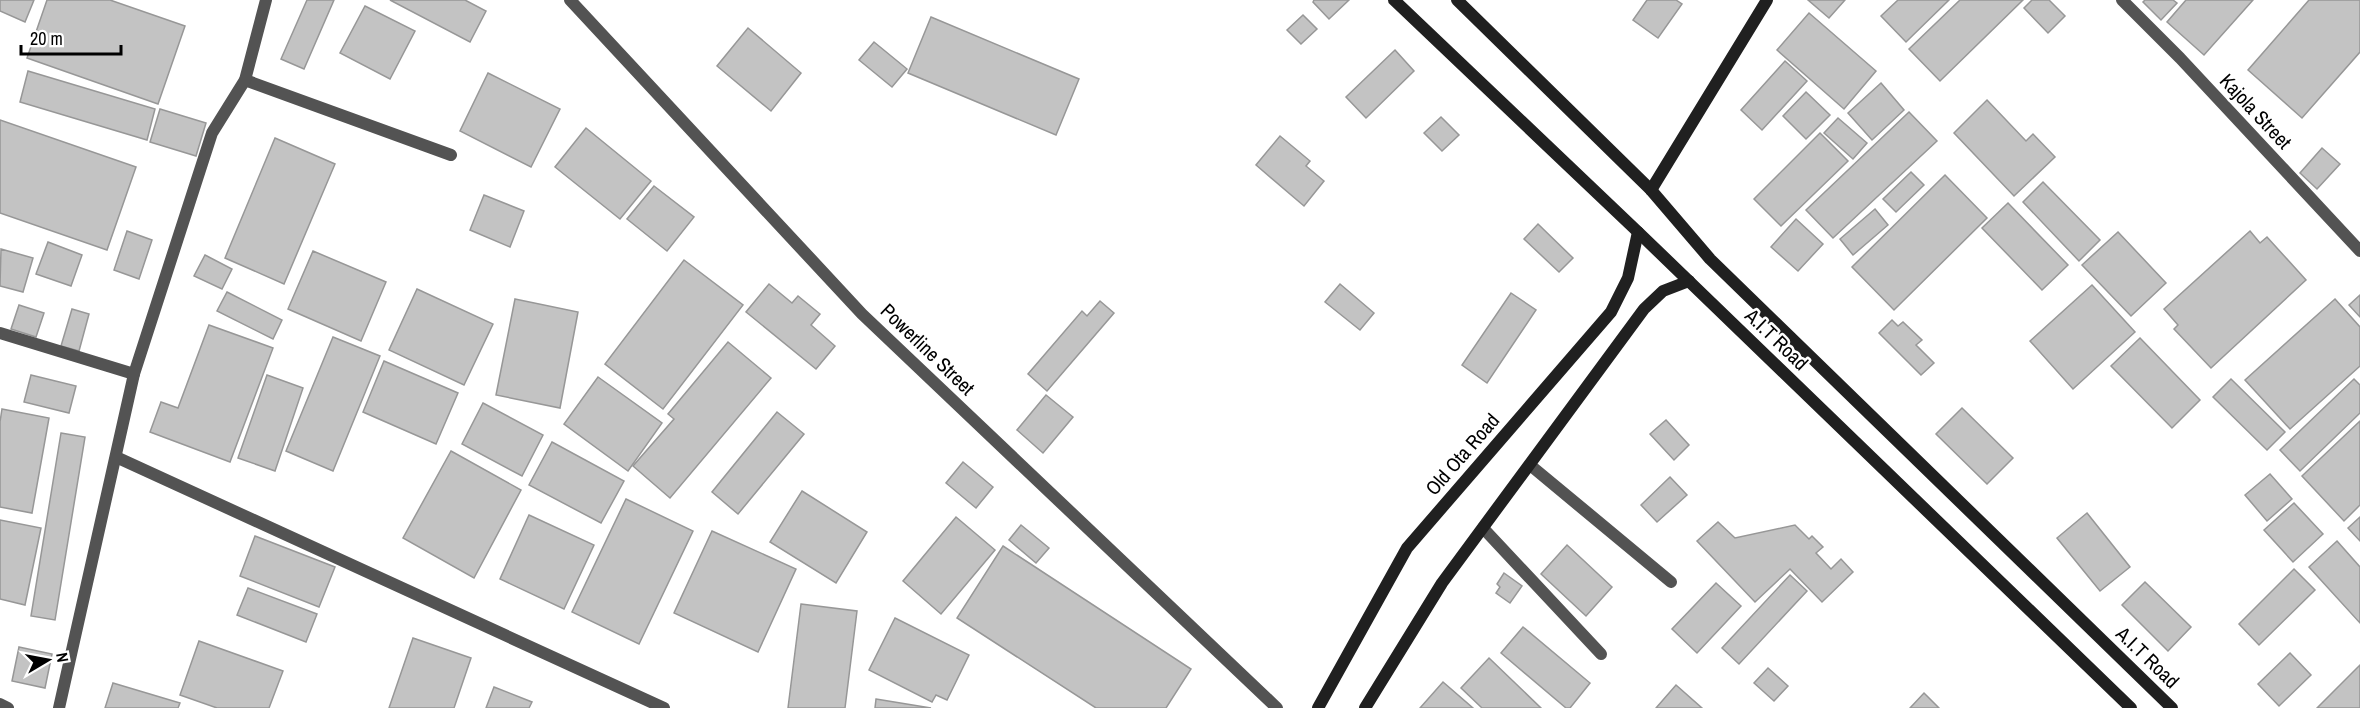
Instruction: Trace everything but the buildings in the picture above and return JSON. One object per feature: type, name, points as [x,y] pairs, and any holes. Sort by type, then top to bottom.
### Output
[{"type":"street","points":[[59,708],[134,374],[212,133],[245,80],[266,0]]},
{"type":"street","name":"Powerline Street","points":[[570,0],[862,314],[1277,708]]},
{"type":"street","name":"A.I.T Road","points":[[1394,0],[2131,708]]},
{"type":"street","name":"A.I.T Road","points":[[1457,0],[1651,190],[1710,259],[2172,708]]},
{"type":"street","points":[[1651,190],[1767,0]]},
{"type":"street","name":"Kajola Street","points":[[2122,0],[2180,58],[2360,251]]},
{"type":"street","points":[[245,80],[451,155]]},
{"type":"street","name":"Old Ota Road","points":[[1318,708],[1407,548],[1611,312],[1628,278],[1638,232]]},
{"type":"street","points":[[1365,708],[1442,583],[1644,309],[1663,291],[1689,281]]},
{"type":"street","points":[[0,333],[134,374]]},
{"type":"street","points":[[116,457],[664,708]]},
{"type":"street","points":[[1530,465],[1671,582]]},
{"type":"street","points":[[1483,528],[1602,654]]},
{"type":"street","points":[[0,704],[8,708]]}]
